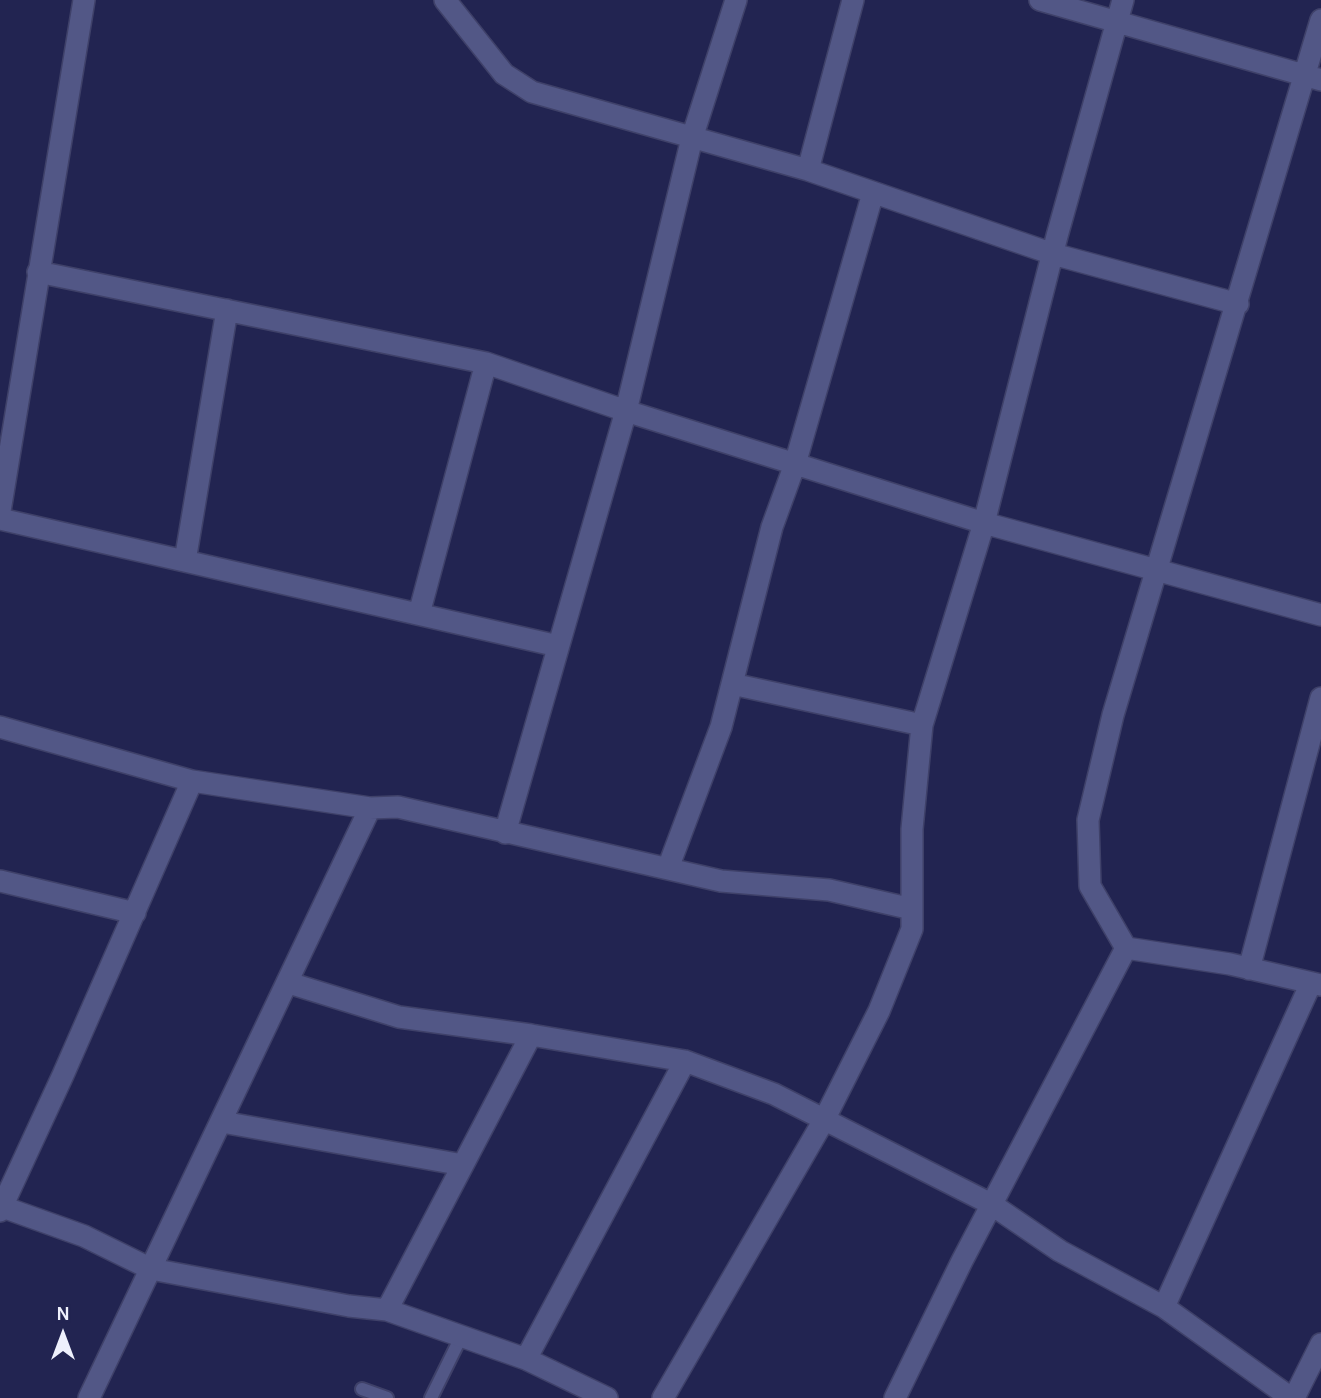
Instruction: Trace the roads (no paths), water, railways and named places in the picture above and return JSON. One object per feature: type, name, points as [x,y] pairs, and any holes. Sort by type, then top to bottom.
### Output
[{"type":"street","points":[[0,510],[84,0]]},
{"type":"street","points":[[445,0],[504,74],[517,85],[532,92],[808,170],[1053,254],[1238,304]]},
{"type":"street","points":[[505,833],[626,411],[692,138],[736,0]]},
{"type":"street","points":[[808,170],[853,0]]},
{"type":"street","points":[[1040,0],[1120,10],[1312,77]]},
{"type":"street","points":[[663,1398],[824,1120],[879,1012],[912,929],[912,829],[922,725],[984,523],[1053,254],[1120,10]]},
{"type":"street","points":[[1126,948],[1090,886],[1088,820],[1113,715],[1238,304],[1312,77],[1321,20]]},
{"type":"street","points":[[668,868],[721,727],[772,527],[795,464],[873,193]]},
{"type":"street","points":[[38,272],[486,363],[626,411],[984,523],[1321,615]]},
{"type":"street","points":[[186,561],[227,310]]},
{"type":"street","points":[[419,614],[486,363]]},
{"type":"street","points":[[0,519],[558,646]]},
{"type":"street","points":[[732,684],[922,725]]},
{"type":"street","points":[[1249,969],[1321,698]]},
{"type":"street","points":[[0,727],[192,781],[370,807],[398,807],[721,881],[829,890],[912,909]]},
{"type":"street","points":[[192,781],[1,1208],[84,1236],[150,1269],[349,1306],[387,1310],[526,1359],[607,1398]]},
{"type":"street","points":[[89,1398],[289,983],[370,807]]},
{"type":"street","points":[[0,881],[135,913]]},
{"type":"street","points":[[1126,948],[1249,969],[1316,984],[1164,1307]]},
{"type":"street","points":[[895,1398],[991,1205],[1126,948]]},
{"type":"street","points":[[289,983],[399,1017],[531,1035],[685,1061],[775,1094],[991,1205],[1060,1251],[1164,1307],[1292,1398],[1321,1344]]},
{"type":"street","points":[[387,1310],[531,1035]]},
{"type":"street","points":[[526,1359],[685,1061]]},
{"type":"street","points":[[222,1122],[463,1165]]},
{"type":"lane","points":[[431,1398],[461,1337]]},
{"type":"lane","points":[[362,1389],[387,1398]]}]
